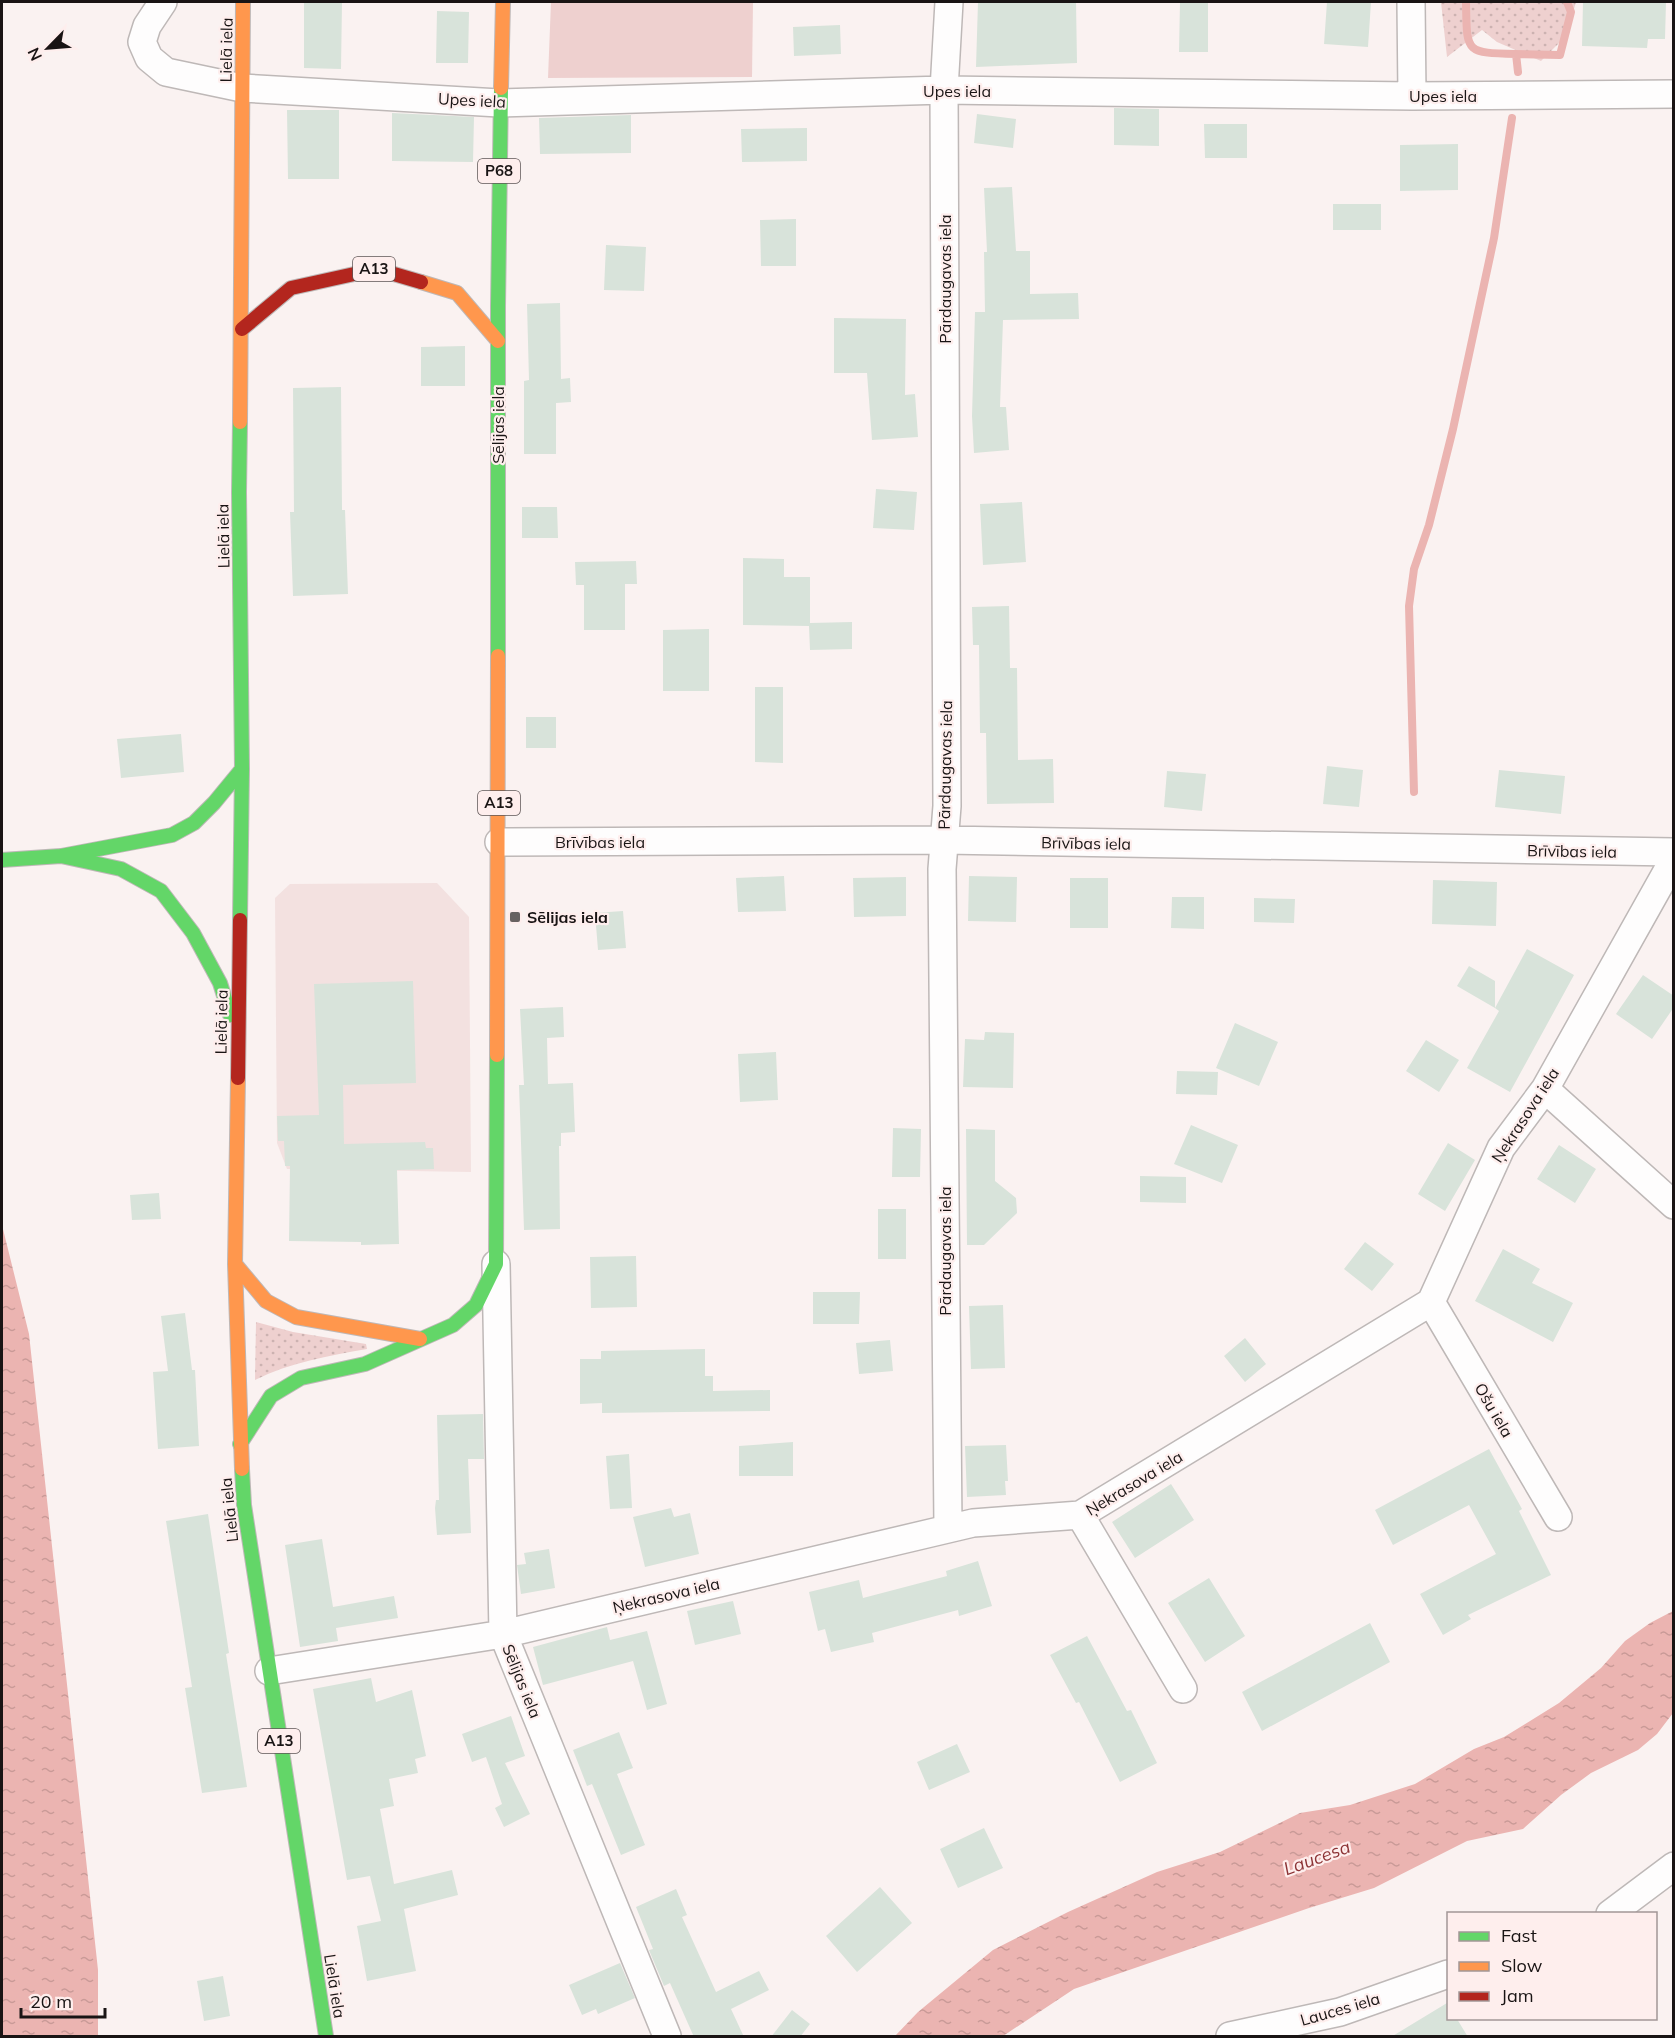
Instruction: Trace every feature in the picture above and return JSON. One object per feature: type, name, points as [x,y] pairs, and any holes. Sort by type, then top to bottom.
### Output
[{"type":"main road","name":"Lielā iela","points":[[243,2],[239,492],[242,769],[235,1264],[240,1444],[244,1505],[268,1671],[326,2037]]},
{"type":"main road","name":"Sēlijas iela","points":[[420,1339],[453,1325],[476,1305],[496,1264],[499,842],[499,103],[503,2]]},
{"type":"main road","name":"A13","points":[[242,329],[291,288],[377,268],[457,293],[498,341]]},
{"type":"main road","name":"A13","points":[[2,860],[61,856],[172,835],[194,823],[242,769]]},
{"type":"main road","name":"A13","points":[[61,856],[121,869],[161,891],[193,933],[220,983],[238,1038]]},
{"type":"main road","points":[[235,1264],[266,1301],[296,1317],[420,1339]]},
{"type":"main road","name":"A13","points":[[240,1444],[271,1396],[301,1378],[365,1364],[420,1339]]},
{"type":"street","name":"Upes iela","points":[[164,2],[147,26],[142,42],[149,58],[166,72],[242,88],[499,103],[944,90],[1412,96],[1674,94]]},
{"type":"street","name":"Pārdaugavas iela","points":[[948,1528],[942,881],[946,806],[944,90],[949,2]]},
{"type":"street","points":[[1411,2],[1412,96]]},
{"type":"street","name":"Brīvības iela","points":[[499,842],[944,840],[1674,852]]},
{"type":"street","name":"Ņekrasova iela","points":[[268,1671],[503,1634],[973,1523],[1080,1515],[1431,1302],[1501,1148],[1545,1089],[1674,859]]},
{"type":"street","points":[[1545,1089],[1674,1205]]},
{"type":"street","name":"Sēlijas iela","points":[[496,1264],[503,1634],[667,2037]]},
{"type":"street","name":"Ošu iela","points":[[1431,1302],[1558,1517]]},
{"type":"street","points":[[1080,1515],[1183,1689]]},
{"type":"street","points":[[1613,1912],[1674,1866]]},
{"type":"street","name":"Lauces iela","points":[[1230,2037],[1340,2012],[1447,1975]]},
{"type":"shaded area","points":[[551,2],[753,2],[752,77],[548,78]]},
{"type":"shaded area","points":[[1441,2],[1576,2],[1566,36],[1541,61],[1497,42],[1482,30],[1447,57]]},
{"type":"shaded area","points":[[437,883],[469,917],[471,1172],[287,1169],[277,1143],[275,898],[290,884]]},
{"type":"shaded area","points":[[256,1322],[293,1332],[366,1344],[367,1349],[296,1364],[255,1380]]},
{"type":"water","points":[[2,1225],[29,1334],[98,1970],[98,2036],[2,2036]]},
{"type":"water","name":"Laucesa","points":[[1673,1611],[1673,1713],[1657,1734],[1638,1750],[1591,1773],[1561,1795],[1523,1829],[1467,1841],[1374,1888],[1074,1989],[1003,2036],[895,2036],[918,2012],[993,1950],[1068,1912],[1157,1872],[1220,1852],[1300,1813],[1350,1805],[1415,1784],[1474,1749],[1504,1737],[1559,1703],[1601,1668],[1625,1641],[1650,1623]]},
{"type":"building","points":[[304,2],[342,2],[341,69],[304,68]]},
{"type":"building","points":[[978,2],[1076,2],[1077,63],[976,67]]},
{"type":"building","points":[[1180,2],[1208,2],[1208,52],[1179,52]]},
{"type":"building","points":[[1327,2],[1371,2],[1368,47],[1324,44]]},
{"type":"building","points":[[1583,2],[1666,2],[1665,39],[1648,39],[1647,48],[1582,46]]},
{"type":"building","points":[[437,11],[469,12],[468,63],[436,63]]},
{"type":"building","points":[[840,25],[841,54],[794,56],[793,27]]},
{"type":"building","points":[[1114,108],[1159,109],[1159,146],[1114,145]]},
{"type":"building","points":[[287,110],[339,110],[339,179],[288,179]]},
{"type":"building","points":[[392,113],[474,117],[473,162],[392,161]]},
{"type":"building","points":[[977,114],[1016,119],[1013,148],[974,143]]},
{"type":"building","points":[[631,115],[631,153],[540,154],[539,118]]},
{"type":"building","points":[[1204,124],[1247,124],[1247,158],[1205,158]]},
{"type":"building","points":[[807,128],[807,161],[742,162],[741,129]]},
{"type":"building","points":[[1458,144],[1458,190],[1400,191],[1400,145]]},
{"type":"building","points":[[1012,187],[1016,251],[1030,251],[1030,294],[1078,293],[1079,319],[1003,320],[1000,407],[1006,407],[1009,450],[974,453],[972,416],[975,312],[985,312],[984,252],[987,252],[984,188]]},
{"type":"building","points":[[1333,204],[1381,204],[1381,230],[1333,230]]},
{"type":"building","points":[[796,219],[796,266],[761,266],[760,220]]},
{"type":"building","points":[[606,245],[646,247],[644,291],[604,290]]},
{"type":"building","points":[[560,303],[561,379],[570,378],[571,402],[556,403],[556,454],[524,454],[524,381],[529,380],[527,304]]},
{"type":"building","points":[[834,318],[906,319],[905,395],[915,394],[918,437],[872,440],[867,373],[834,373]]},
{"type":"building","points":[[465,346],[465,386],[421,386],[421,347]]},
{"type":"building","points":[[341,387],[342,510],[345,510],[348,594],[293,596],[290,512],[294,512],[293,388]]},
{"type":"building","points":[[876,489],[917,492],[914,530],[873,528]]},
{"type":"building","points":[[1022,502],[1026,562],[983,565],[980,504]]},
{"type":"building","points":[[522,507],[557,507],[558,538],[522,538]]},
{"type":"building","points":[[743,558],[784,559],[784,577],[810,577],[810,623],[852,622],[852,649],[810,650],[809,626],[743,625]]},
{"type":"building","points":[[636,561],[637,584],[625,584],[625,630],[584,630],[584,585],[576,585],[575,562]]},
{"type":"building","points":[[1009,606],[1010,668],[1017,668],[1018,760],[1053,759],[1054,803],[987,804],[986,733],[980,733],[979,645],[973,645],[972,607]]},
{"type":"building","points":[[709,629],[709,691],[663,691],[663,630]]},
{"type":"building","points":[[755,687],[783,687],[783,763],[755,762]]},
{"type":"building","points":[[526,717],[556,717],[556,748],[526,748]]},
{"type":"building","points":[[181,734],[184,772],[121,778],[117,739]]},
{"type":"building","points":[[1327,766],[1363,770],[1359,807],[1323,804]]},
{"type":"building","points":[[1499,770],[1565,776],[1561,814],[1495,807]]},
{"type":"building","points":[[1167,771],[1206,774],[1202,811],[1164,807]]},
{"type":"building","points":[[784,876],[786,911],[738,912],[736,878]]},
{"type":"building","points":[[969,876],[1017,877],[1016,922],[968,921]]},
{"type":"building","points":[[906,877],[906,916],[854,917],[853,878]]},
{"type":"building","points":[[1070,878],[1108,878],[1108,928],[1070,928]]},
{"type":"building","points":[[1433,880],[1497,882],[1496,926],[1432,924]]},
{"type":"building","points":[[1172,897],[1204,897],[1204,929],[1171,928]]},
{"type":"building","points":[[1254,898],[1295,899],[1294,923],[1254,922]]},
{"type":"building","points":[[623,911],[626,948],[598,950],[595,913]]},
{"type":"building","points":[[1527,949],[1574,975],[1510,1092],[1467,1068],[1499,1011],[1495,1008]]},
{"type":"building","points":[[1469,966],[1495,981],[1495,1008],[1457,986]]},
{"type":"building","points":[[1643,975],[1674,996],[1674,1007],[1652,1039],[1616,1014]]},
{"type":"building","points":[[413,981],[416,1083],[343,1085],[344,1144],[425,1142],[426,1148],[433,1148],[434,1169],[397,1170],[399,1244],[361,1245],[361,1242],[289,1241],[290,1166],[285,1166],[284,1141],[278,1141],[277,1116],[319,1115],[314,984]]},
{"type":"building","points":[[563,1007],[564,1037],[547,1038],[548,1084],[573,1083],[575,1132],[561,1133],[561,1146],[559,1146],[560,1229],[524,1230],[519,1085],[524,1085],[520,1009]]},
{"type":"building","points":[[1235,1023],[1278,1042],[1259,1086],[1216,1068]]},
{"type":"building","points":[[985,1032],[1014,1033],[1013,1088],[963,1087],[965,1039],[984,1040]]},
{"type":"building","points":[[1426,1040],[1459,1060],[1439,1092],[1406,1071]]},
{"type":"building","points":[[776,1052],[778,1100],[740,1102],[738,1054]]},
{"type":"building","points":[[1177,1071],[1218,1072],[1217,1095],[1176,1094]]},
{"type":"building","points":[[1191,1125],[1238,1145],[1222,1183],[1174,1164]]},
{"type":"building","points":[[893,1128],[921,1129],[920,1177],[892,1177]]},
{"type":"building","points":[[966,1129],[995,1130],[995,1181],[1016,1198],[1017,1213],[984,1245],[967,1245]]},
{"type":"building","points":[[1448,1143],[1475,1160],[1445,1211],[1418,1194]]},
{"type":"building","points":[[1559,1145],[1596,1169],[1575,1203],[1537,1179]]},
{"type":"building","points":[[1140,1176],[1186,1177],[1186,1203],[1140,1202]]},
{"type":"building","points":[[159,1193],[161,1219],[132,1220],[130,1195]]},
{"type":"building","points":[[878,1209],[906,1209],[906,1259],[878,1259]]},
{"type":"building","points":[[1365,1242],[1394,1264],[1372,1291],[1344,1269]]},
{"type":"building","points":[[1503,1249],[1540,1269],[1532,1283],[1573,1303],[1553,1342],[1475,1301]]},
{"type":"building","points":[[636,1256],[637,1307],[591,1308],[590,1257]]},
{"type":"building","points":[[813,1292],[860,1292],[859,1324],[813,1324]]},
{"type":"building","points":[[1003,1305],[1005,1368],[971,1369],[969,1306]]},
{"type":"building","points":[[185,1313],[192,1370],[195,1370],[199,1446],[158,1449],[153,1372],[168,1371],[161,1316]]},
{"type":"building","points":[[1245,1338],[1266,1364],[1245,1382],[1224,1356]]},
{"type":"building","points":[[890,1340],[893,1371],[859,1374],[856,1343]]},
{"type":"building","points":[[705,1349],[705,1376],[713,1376],[713,1391],[770,1390],[770,1411],[602,1413],[602,1403],[580,1404],[580,1359],[601,1359],[601,1351]]},
{"type":"building","points":[[483,1414],[484,1459],[468,1459],[471,1533],[437,1535],[435,1508],[436,1500],[439,1500],[437,1415]]},
{"type":"building","points":[[793,1442],[793,1476],[739,1476],[739,1446]]},
{"type":"building","points":[[1006,1445],[1008,1481],[1005,1481],[1006,1495],[967,1497],[965,1446]]},
{"type":"building","points":[[1489,1449],[1522,1509],[1519,1511],[1551,1575],[1468,1615],[1471,1619],[1443,1635],[1420,1594],[1496,1554],[1469,1505],[1393,1545],[1375,1510]]},
{"type":"building","points":[[629,1454],[632,1508],[610,1509],[606,1456]]},
{"type":"building","points":[[1171,1484],[1194,1520],[1135,1558],[1112,1522]]},
{"type":"building","points":[[671,1508],[674,1517],[690,1513],[699,1554],[645,1567],[633,1517]]},
{"type":"building","points":[[208,1514],[229,1653],[226,1654],[247,1787],[202,1793],[185,1688],[192,1687],[166,1521]]},
{"type":"building","points":[[322,1539],[333,1607],[394,1596],[398,1618],[336,1628],[338,1641],[300,1647],[285,1545]]},
{"type":"building","points":[[549,1549],[555,1588],[521,1594],[517,1565],[526,1564],[524,1553]]},
{"type":"building","points":[[978,1561],[992,1606],[959,1616],[958,1610],[872,1633],[874,1642],[831,1652],[825,1629],[818,1631],[809,1592],[859,1580],[863,1598],[947,1576],[946,1571]]},
{"type":"building","points":[[1209,1578],[1245,1636],[1205,1662],[1168,1603]]},
{"type":"building","points":[[733,1601],[741,1634],[695,1645],[687,1611]]},
{"type":"building","points":[[1370,1623],[1390,1662],[1262,1731],[1242,1692]]},
{"type":"building","points":[[607,1627],[610,1640],[647,1631],[667,1704],[647,1710],[633,1661],[543,1685],[533,1647]]},
{"type":"building","points":[[1087,1636],[1127,1711],[1131,1710],[1157,1763],[1120,1782],[1079,1702],[1076,1703],[1050,1655]]},
{"type":"building","points":[[371,1678],[376,1702],[412,1690],[426,1756],[415,1759],[418,1773],[389,1779],[394,1806],[380,1809],[394,1884],[452,1870],[458,1895],[404,1909],[416,1971],[367,1981],[357,1926],[381,1921],[370,1876],[347,1880],[313,1689]]},
{"type":"building","points":[[511,1716],[525,1756],[505,1763],[530,1814],[504,1827],[495,1808],[502,1804],[486,1757],[472,1762],[462,1734]]},
{"type":"building","points":[[619,1732],[633,1768],[617,1774],[645,1845],[621,1855],[592,1784],[587,1786],[573,1750]]},
{"type":"building","points":[[957,1744],[970,1772],[929,1790],[917,1762]]},
{"type":"building","points":[[984,1828],[1003,1868],[958,1888],[940,1849]]},
{"type":"building","points":[[880,1887],[912,1923],[857,1972],[826,1936]]},
{"type":"building","points":[[676,1889],[687,1915],[682,1917],[716,1992],[759,1971],[769,1990],[731,2009],[744,2037],[694,2037],[670,1983],[664,1986],[649,1950],[653,1949],[636,1907]]},
{"type":"building","points":[[620,1963],[635,1998],[598,2014],[596,2009],[582,2015],[569,1985]]},
{"type":"building","points":[[223,1976],[230,2016],[204,2021],[197,1981]]},
{"type":"building","points":[[1447,2003],[1447,2020],[1458,2020],[1468,2037],[1391,2037]]},
{"type":"building","points":[[792,2010],[810,2024],[800,2037],[771,2037]]},
{"type":"waterway","points":[[1466,2],[1467,31],[1472,46],[1486,52],[1516,54],[1518,72]]},
{"type":"waterway","points":[[1516,54],[1560,55],[1571,12],[1567,2]]},
{"type":"waterway","points":[[1414,792],[1409,606],[1414,569],[1429,525],[1453,429],[1494,238],[1512,118]]},
{"type":"traffic: fast","points":[[498,656],[498,306],[501,88]]},
{"type":"traffic: fast","points":[[240,422],[242,769],[240,920]]},
{"type":"traffic: fast","points":[[2,860],[61,856],[172,835],[194,823],[242,769]]},
{"type":"traffic: fast","points":[[61,856],[121,869],[161,891],[193,933],[220,983],[230,1015]]},
{"type":"traffic: fast","points":[[240,1444],[271,1396],[301,1378],[365,1364],[453,1325],[476,1305],[496,1264],[497,1055]]},
{"type":"traffic: fast","points":[[242,1469],[244,1505],[326,2036]]},
{"type":"traffic: slow","points":[[240,422],[243,2]]},
{"type":"traffic: slow","points":[[501,88],[503,2]]},
{"type":"traffic: slow","points":[[421,282],[457,293],[498,341]]},
{"type":"traffic: slow","points":[[497,1055],[498,656]]},
{"type":"traffic: slow","points":[[238,1078],[235,1264],[242,1469]]},
{"type":"traffic: slow","points":[[235,1264],[266,1301],[296,1317],[420,1339]]},
{"type":"traffic: jam","points":[[242,329],[291,288],[377,269],[421,282]]},
{"type":"traffic: jam","points":[[238,1078],[240,920]]},
{"type":"place","name":"Sēlijas iela","points":[[515,917]]}]
